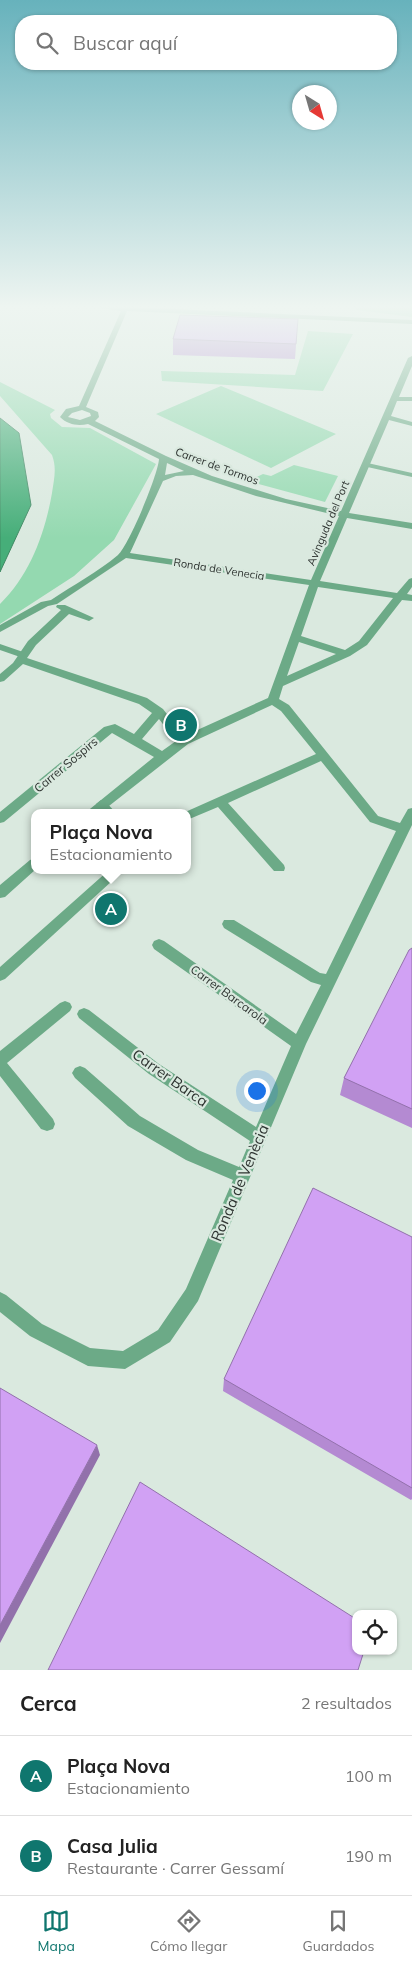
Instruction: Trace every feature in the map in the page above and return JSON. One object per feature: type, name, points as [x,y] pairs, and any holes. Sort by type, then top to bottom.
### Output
[{"type":"street","points":[[89,421],[96,417],[96,413],[82,408],[93,382]]},
{"type":"street","name":"Avinguda del Port","points":[[274,700],[314,584],[386,417],[403,382]]},
{"type":"street","points":[[394,399],[412,399]]},
{"type":"street","name":"Carrer de Tormos","points":[[82,408],[68,411],[64,417],[74,422],[89,421],[163,458],[196,472],[252,492],[343,516],[412,526]]},
{"type":"street","points":[[386,417],[412,424]]},
{"type":"street","points":[[0,629],[45,604],[54,602],[124,555],[160,478],[164,465],[163,458]]},
{"type":"street","points":[[366,464],[412,476]]},
{"type":"street","points":[[160,478],[196,472]]},
{"type":"street","name":"Ronda de Venecia","points":[[124,555],[407,598]]},
{"type":"street","points":[[278,684],[346,654],[363,643],[407,598],[412,581]]},
{"type":"street","points":[[54,602],[67,610],[89,618]]},
{"type":"street","points":[[0,678],[22,657],[32,643],[67,610]]},
{"type":"street","points":[[295,638],[346,654]]},
{"type":"street","points":[[0,647],[38,664],[143,701],[159,712],[182,742]]},
{"type":"street","points":[[95,809],[182,742],[274,700],[285,708],[374,819],[403,829]]},
{"type":"street","points":[[135,740],[159,712]]},
{"type":"street","name":"Carrer Sospirs","points":[[0,819],[108,730],[115,728],[162,757]]},
{"type":"street","points":[[191,814],[324,755]]},
{"type":"street","points":[[220,802],[279,868]]},
{"type":"street","points":[[101,804],[107,809]]},
{"type":"street","name":"Ronda de Venècia","points":[[0,1301],[36,1330],[88,1357],[126,1360],[164,1336],[192,1295],[299,1044],[412,812]]},
{"type":"street","points":[[0,893],[31,866]]},
{"type":"street","points":[[0,975],[114,874]]},
{"type":"street","points":[[230,924],[316,978],[329,981]]},
{"type":"street","name":"Carrer Barcarola","points":[[160,945],[299,1044]]},
{"type":"street","points":[[0,1060],[65,1007]]},
{"type":"street","name":"Carrer Barca","points":[[84,1014],[154,1068],[259,1138]]},
{"type":"street","points":[[0,1065],[47,1124]]},
{"type":"street","points":[[80,1074],[134,1121],[192,1155],[242,1176]]},
{"type":"shaded area","points":[[0,382],[55,410],[50,414],[51,418],[62,427],[90,428],[156,464],[114,540],[74,576],[0,624],[0,604],[20,580],[35,553],[49,508],[55,469],[52,455],[0,396]]},
{"type":"shaded area","points":[[177,382],[328,382],[323,391]]},
{"type":"shaded area","points":[[221,386],[336,434],[271,468],[156,414]]},
{"type":"shaded area","points":[[0,418],[19,433],[31,505],[0,572]]},
{"type":"shaded area","points":[[294,465],[338,476],[325,502],[248,481],[263,474],[271,476]]},
{"type":"building","points":[[412,948],[412,1109],[344,1078],[409,950]]},
{"type":"building","points":[[313,1188],[412,1237],[412,1488],[224,1379]]},
{"type":"building","points":[[0,1388],[97,1445],[0,1625]]},
{"type":"building","points":[[140,1482],[352,1616],[352,1655],[363,1655],[358,1670],[48,1670]]},
{"type":"place","name":"Casa Julia","points":[[181,725]]},
{"type":"place","name":"Plaça Nova","points":[[111,909]]}]
